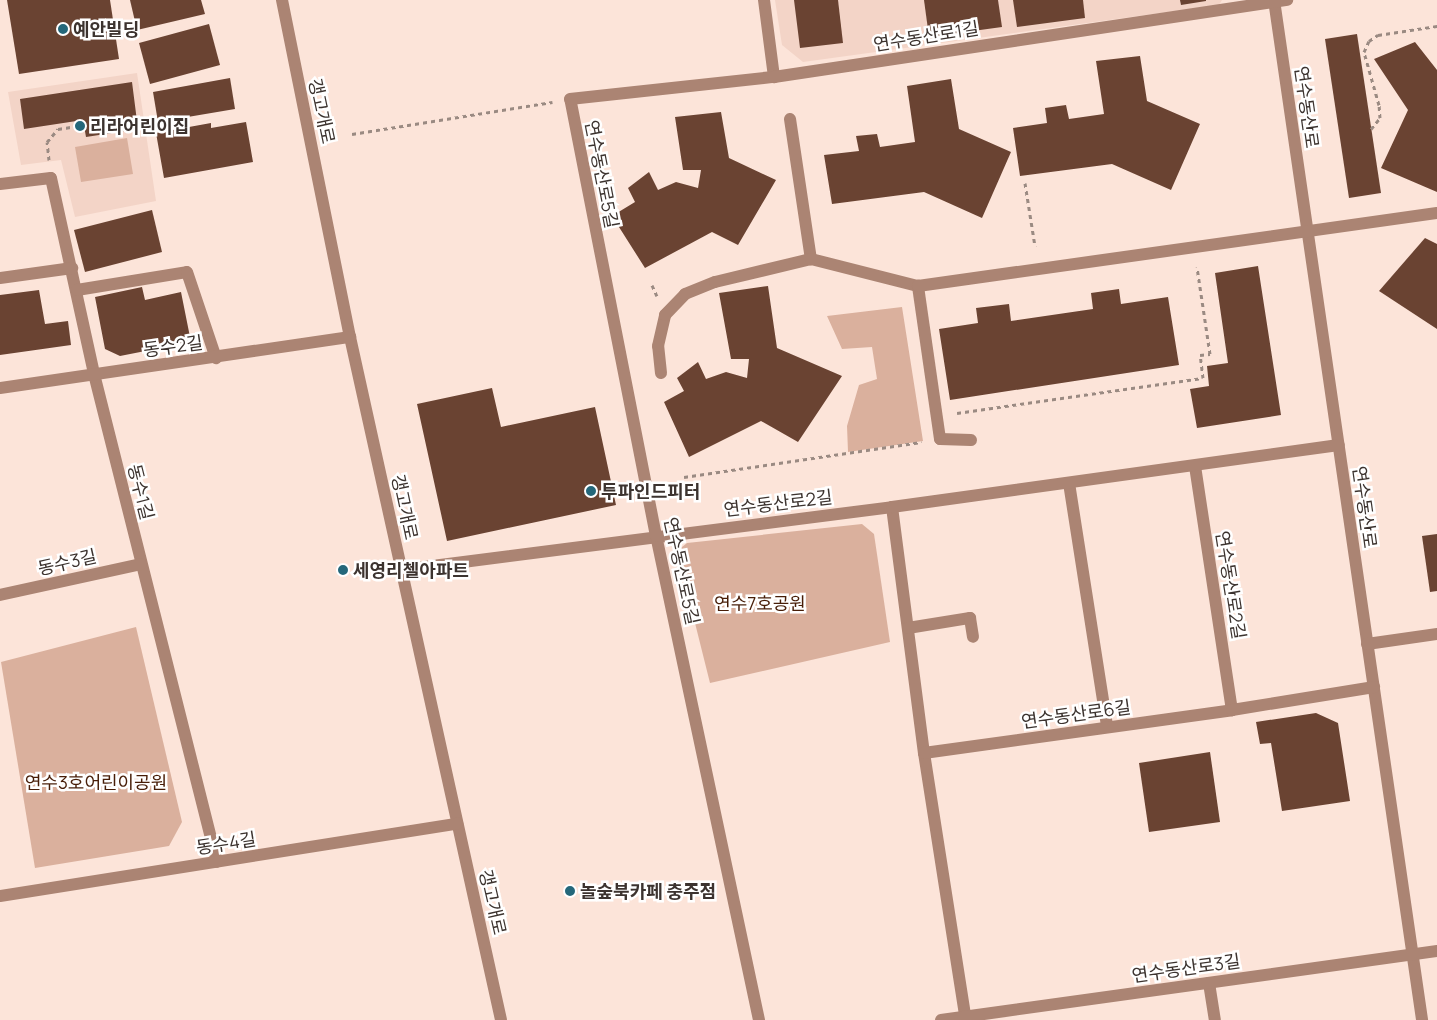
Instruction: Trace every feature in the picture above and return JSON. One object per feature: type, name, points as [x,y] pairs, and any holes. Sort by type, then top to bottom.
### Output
[{"type":"street","name":"갱고개로","points":[[282,0],[350,337],[501,1020]]},
{"type":"street","points":[[764,0],[774,77]]},
{"type":"street","name":"연수동산로1길","points":[[570,99],[774,77],[1287,0]]},
{"type":"street","name":"연수동산로","points":[[1274,1],[1422,1020]]},
{"type":"street","name":"연수동산로5길","points":[[570,99],[656,536],[758,1020]]},
{"type":"street","points":[[790,119],[811,259]]},
{"type":"street","points":[[0,184],[51,178]]},
{"type":"street","name":"동수1길","points":[[51,178],[94,374],[217,862]]},
{"type":"street","points":[[661,373],[658,346],[665,315],[685,294],[715,282],[811,259],[918,286],[1307,233],[1437,213]]},
{"type":"street","points":[[0,278],[72,268]]},
{"type":"street","points":[[76,290],[187,272],[216,358]]},
{"type":"street","points":[[918,286],[940,439],[971,440]]},
{"type":"street","name":"동수2길","points":[[0,388],[350,337]]},
{"type":"street","name":"연수동산로2길","points":[[401,570],[892,507],[1338,445]]},
{"type":"street","name":"연수동산로2길","points":[[1195,466],[1232,710]]},
{"type":"street","points":[[1069,483],[1107,727]]},
{"type":"street","points":[[892,507],[924,753],[966,1018]]},
{"type":"street","name":"동수3길","points":[[0,595],[141,564]]},
{"type":"street","points":[[908,628],[970,618],[973,637]]},
{"type":"street","points":[[1367,644],[1437,634]]},
{"type":"street","name":"연수동산로6길","points":[[924,753],[1232,710],[1374,687]]},
{"type":"street","name":"동수4길","points":[[0,896],[457,824]]},
{"type":"street","name":"연수동산로3길","points":[[941,1020],[1437,951]]},
{"type":"street","points":[[1209,983],[1215,1020]]},
{"type":"path","points":[[1371,129],[1380,118],[1379,105],[1364,52],[1369,40],[1378,35],[1437,26]]},
{"type":"path","points":[[352,134],[570,99]]},
{"type":"path","points":[[51,178],[46,142],[58,130],[84,125]]},
{"type":"path","points":[[1025,183],[1035,246]]},
{"type":"path","points":[[936,416],[1203,378],[1200,355],[1210,354],[1196,265]]},
{"type":"path","points":[[684,476],[940,439]]},
{"type":"shaded area","points":[[775,0],[1222,0],[1219,5],[803,62],[782,45]]},
{"type":"shaded area","name":"리라어린이집","points":[[137,73],[156,201],[75,217],[61,160],[21,165],[8,92]]},
{"type":"green space","points":[[127,138],[133,174],[81,182],[75,147]]},
{"type":"green space","points":[[902,307],[923,441],[848,452],[847,426],[859,385],[877,379],[872,347],[842,349],[827,316]]},
{"type":"green space","name":"연수7호공원","points":[[862,524],[874,534],[890,642],[710,683],[677,551],[687,543]]},
{"type":"green space","name":"연수3호어린이공원","points":[[136,627],[182,822],[169,846],[35,868],[1,662]]},
{"type":"building","name":"예안빌딩","points":[[7,0],[110,0],[119,59],[19,74]]},
{"type":"building","points":[[130,0],[201,0],[205,14],[137,30]]},
{"type":"building","points":[[794,0],[838,0],[843,43],[800,48]]},
{"type":"building","points":[[924,0],[998,0],[1002,27],[929,37]]},
{"type":"building","points":[[1013,0],[1083,0],[1085,18],[1017,27]]},
{"type":"building","points":[[1180,0],[1206,0],[1206,1],[1181,5]]},
{"type":"building","points":[[209,24],[220,65],[150,84],[139,43]]},
{"type":"building","points":[[1357,34],[1381,193],[1349,198],[1325,39]]},
{"type":"building","points":[[1415,42],[1437,70],[1437,192],[1381,168],[1408,110],[1374,59]]},
{"type":"building","points":[[1140,56],[1147,101],[1200,124],[1171,190],[1112,164],[1020,176],[1013,128],[1047,123],[1045,108],[1066,105],[1069,119],[1104,114],[1096,61]]},
{"type":"building","points":[[230,78],[235,109],[158,122],[153,92]]},
{"type":"building","points":[[951,79],[959,129],[1011,152],[982,218],[924,192],[832,204],[824,155],[859,151],[856,136],[877,134],[880,147],[915,142],[907,86]]},
{"type":"building","points":[[132,82],[138,129],[86,137],[83,120],[24,129],[20,99]]},
{"type":"building","points":[[721,112],[729,158],[776,180],[738,245],[712,232],[645,268],[612,216],[635,202],[628,188],[649,172],[658,190],[676,182],[698,188],[701,170],[683,170],[675,117]]},
{"type":"building","points":[[246,122],[253,162],[164,178],[156,133],[211,123],[211,128]]},
{"type":"building","points":[[152,210],[162,252],[85,272],[74,230]]},
{"type":"building","points":[[1425,238],[1437,244],[1437,329],[1379,291]]},
{"type":"building","points":[[1258,266],[1281,415],[1197,428],[1190,389],[1209,386],[1207,366],[1228,363],[1215,273]]},
{"type":"building","points":[[768,286],[777,348],[842,376],[798,442],[761,421],[689,457],[664,402],[684,391],[677,378],[698,362],[706,379],[726,372],[747,378],[749,359],[731,359],[719,293]]},
{"type":"building","points":[[142,287],[145,300],[181,292],[191,342],[120,356],[105,349],[95,297]]},
{"type":"building","points":[[1119,289],[1121,304],[1168,297],[1179,365],[950,400],[939,329],[978,323],[976,308],[1009,304],[1011,321],[1093,309],[1091,293]]},
{"type":"building","points":[[39,290],[45,324],[68,321],[71,345],[0,355],[0,295]]},
{"type":"building","points":[[492,388],[501,427],[595,407],[616,505],[447,541],[417,404]]},
{"type":"building","points":[[1437,534],[1437,591],[1430,592],[1422,536]]},
{"type":"building","points":[[1316,713],[1338,723],[1350,801],[1282,811],[1271,743],[1260,744],[1256,722]]},
{"type":"building","points":[[1210,752],[1220,822],[1149,832],[1139,763]]},
{"type":"place","name":"예안빌딩","points":[[63,29]]},
{"type":"place","name":"리라어린이집","points":[[80,126]]},
{"type":"place","name":"투파인드피터","points":[[591,491]]},
{"type":"place","name":"세영리첼아파트","points":[[343,570]]},
{"type":"place","name":"놀숲북카페 충주점","points":[[570,891]]}]
